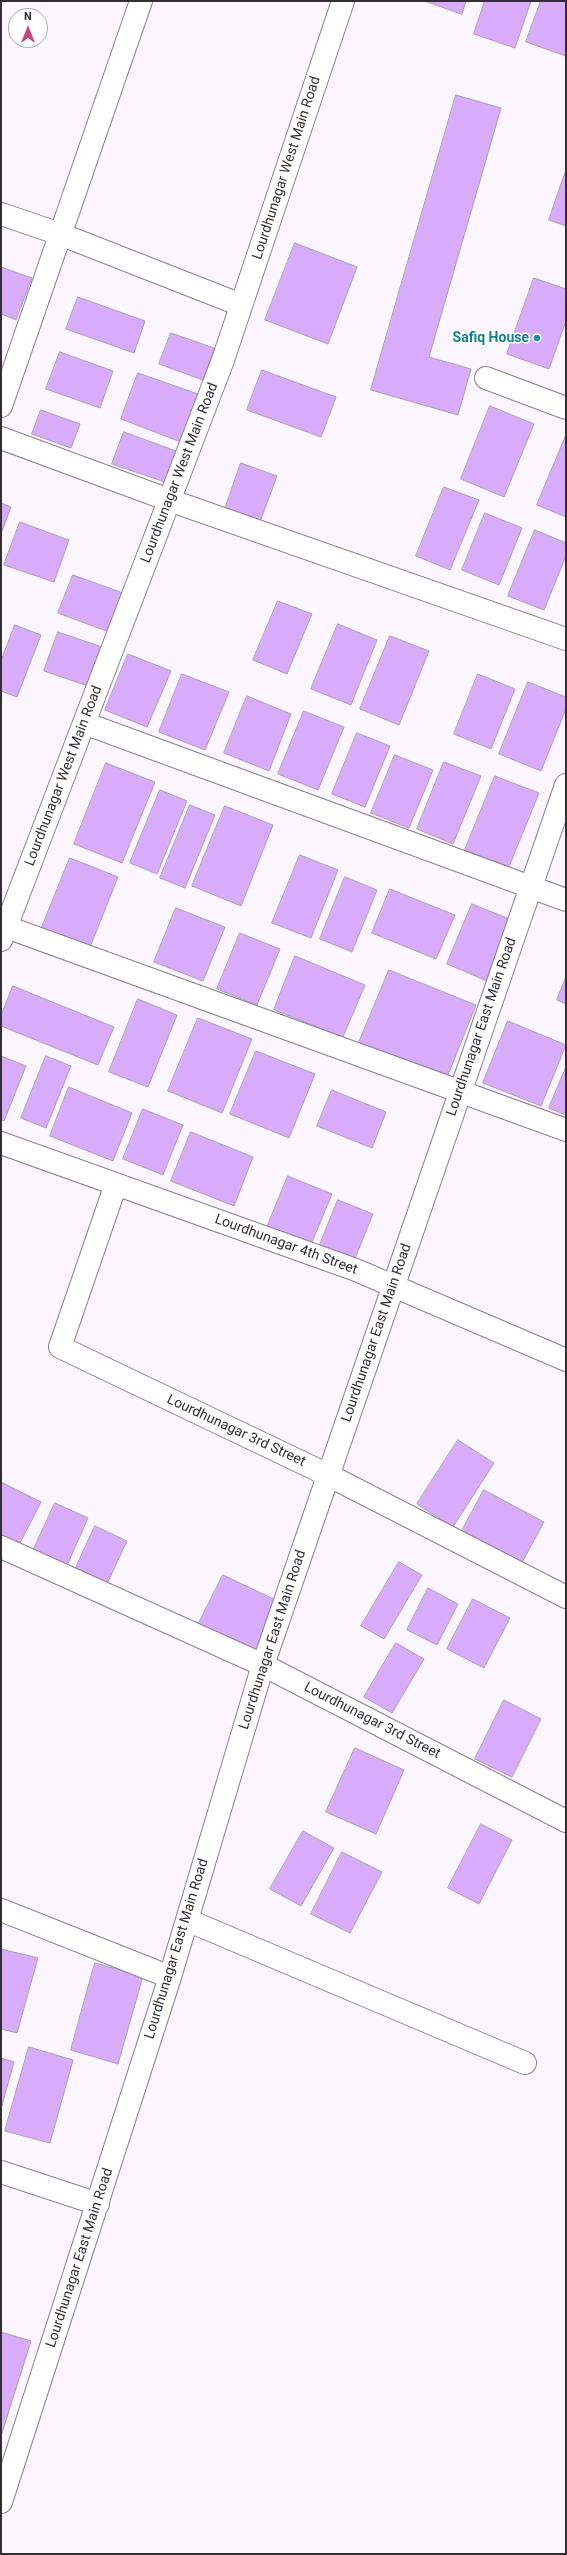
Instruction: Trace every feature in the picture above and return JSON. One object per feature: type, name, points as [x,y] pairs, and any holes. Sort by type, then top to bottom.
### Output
[{"type":"street","points":[[1,406],[141,1]]},
{"type":"street","name":"Lourdhunagar West Main Road","points":[[3,931],[223,360],[343,1]]},
{"type":"street","points":[[1,214],[60,234],[241,306]]},
{"type":"street","points":[[486,378],[566,408]]},
{"type":"street","points":[[1,438],[169,500],[566,639]]},
{"type":"street","points":[[84,723],[566,900]]},
{"type":"street","name":"Lourdhunagar East Main Road","points":[[1,2502],[170,1977],[262,1665],[566,784]]},
{"type":"street","points":[[3,931],[566,1130]]},
{"type":"street","name":"Lourdhunagar 4th Street","points":[[1,1143],[356,1270],[566,1360]]},
{"type":"street","name":"Lourdhunagar 3rd Street","points":[[116,1184],[60,1347],[328,1475],[566,1597]]},
{"type":"street","name":"Lourdhunagar 3rd Street","points":[[1,1547],[262,1665],[566,1821]]},
{"type":"street","points":[[1,1910],[170,1977]]},
{"type":"street","points":[[187,1920],[525,2063]]},
{"type":"street","points":[[1,2172],[98,2204]]},
{"type":"building","points":[[425,1],[466,1],[462,14]]},
{"type":"building","points":[[485,1],[531,1],[515,48],[474,34]]},
{"type":"building","points":[[541,1],[566,1],[566,56],[526,42]]},
{"type":"building","points":[[456,95],[501,108],[429,357],[471,369],[458,415],[371,390]]},
{"type":"building","points":[[566,170],[566,226],[549,220]]},
{"type":"building","points":[[295,243],[357,267],[328,344],[265,320]]},
{"type":"building","points":[[1,267],[32,278],[16,320],[1,314]]},
{"type":"building","name":"Safiq House","points":[[534,278],[566,289],[566,321],[549,369],[507,354]]},
{"type":"building","points":[[78,297],[145,321],[134,353],[66,329]]},
{"type":"building","points":[[171,333],[214,348],[203,380],[159,364]]},
{"type":"building","points":[[60,352],[113,371],[100,408],[46,389]]},
{"type":"building","points":[[262,370],[336,397],[321,437],[247,410]]},
{"type":"building","points":[[138,373],[198,394],[181,442],[121,419]]},
{"type":"building","points":[[490,406],[534,424],[504,497],[461,479]]},
{"type":"building","points":[[41,410],[80,424],[71,448],[32,434]]},
{"type":"building","points":[[124,432],[176,451],[165,482],[112,464]]},
{"type":"building","points":[[566,435],[566,517],[537,505]]},
{"type":"building","points":[[241,463],[277,476],[260,522],[225,509]]},
{"type":"building","points":[[444,487],[479,500],[450,570],[416,556]]},
{"type":"building","points":[[1,503],[11,507],[1,534]]},
{"type":"building","points":[[485,513],[522,528],[499,585],[462,570]]},
{"type":"building","points":[[20,522],[69,540],[54,582],[4,565]]},
{"type":"building","points":[[535,530],[566,543],[566,556],[544,610],[508,596]]},
{"type":"building","points":[[73,575],[123,593],[109,632],[58,613]]},
{"type":"building","points":[[278,601],[312,614],[287,674],[253,660]]},
{"type":"building","points":[[338,624],[377,640],[351,705],[311,689]]},
{"type":"building","points":[[15,625],[41,635],[17,697],[1,691],[1,661]]},
{"type":"building","points":[[58,632],[102,647],[88,686],[44,671]]},
{"type":"building","points":[[390,636],[429,651],[399,725],[360,709]]},
{"type":"building","points":[[128,654],[171,671],[147,727],[105,710]]},
{"type":"building","points":[[182,674],[229,692],[205,750],[159,732]]},
{"type":"building","points":[[478,674],[515,689],[491,749],[454,734]]},
{"type":"building","points":[[528,682],[566,697],[566,709],[541,771],[499,754]]},
{"type":"building","points":[[247,696],[291,714],[269,771],[224,753]]},
{"type":"building","points":[[304,711],[344,727],[318,790],[278,774]]},
{"type":"building","points":[[357,733],[390,746],[365,807],[332,794]]},
{"type":"building","points":[[395,755],[433,770],[409,828],[371,813]]},
{"type":"building","points":[[444,762],[481,776],[453,844],[417,829]]},
{"type":"building","points":[[106,763],[155,782],[122,863],[74,844]]},
{"type":"building","points":[[495,776],[539,793],[509,867],[465,850]]},
{"type":"building","points":[[160,790],[187,801],[157,874],[130,863]]},
{"type":"building","points":[[190,805],[215,815],[185,888],[160,878]]},
{"type":"building","points":[[225,806],[273,825],[241,906],[192,886]]},
{"type":"building","points":[[300,855],[338,870],[311,938],[272,923]]},
{"type":"building","points":[[70,858],[118,877],[88,952],[40,932]]},
{"type":"building","points":[[345,877],[377,890],[352,952],[320,939]]},
{"type":"building","points":[[390,889],[455,915],[436,959],[372,933]]},
{"type":"building","points":[[472,904],[512,920],[487,981],[447,964]]},
{"type":"building","points":[[176,908],[225,927],[203,981],[154,962]]},
{"type":"building","points":[[240,933],[280,949],[257,1005],[217,989]]},
{"type":"building","points":[[295,956],[365,985],[343,1037],[274,1010]]},
{"type":"building","points":[[389,970],[476,1005],[444,1085],[356,1050]]},
{"type":"building","points":[[566,977],[566,1004],[557,1000]]},
{"type":"building","points":[[13,986],[114,1027],[98,1065],[1,1026],[1,1016]]},
{"type":"building","points":[[138,999],[177,1015],[148,1087],[109,1072]]},
{"type":"building","points":[[198,1018],[252,1039],[222,1113],[168,1091]]},
{"type":"building","points":[[508,1021],[566,1045],[541,1106],[483,1083]]},
{"type":"building","points":[[256,1051],[315,1074],[289,1138],[230,1114]]},
{"type":"building","points":[[1,1056],[26,1066],[4,1121],[1,1120]]},
{"type":"building","points":[[46,1056],[71,1066],[46,1128],[21,1118]]},
{"type":"building","points":[[566,1067],[566,1115],[549,1108]]},
{"type":"building","points":[[69,1087],[132,1113],[113,1161],[50,1136]]},
{"type":"building","points":[[332,1090],[386,1112],[372,1148],[317,1126]]},
{"type":"building","points":[[143,1109],[183,1125],[163,1175],[123,1159]]},
{"type":"building","points":[[191,1132],[253,1157],[234,1206],[171,1181]]},
{"type":"building","points":[[288,1176],[332,1194],[310,1247],[266,1230]]},
{"type":"building","points":[[338,1200],[373,1214],[352,1266],[317,1252]]},
{"type":"building","points":[[458,1440],[494,1463],[453,1527],[417,1504]]},
{"type":"building","points":[[1,1482],[41,1502],[19,1545],[1,1536]]},
{"type":"building","points":[[484,1490],[544,1522],[519,1568],[459,1536]]},
{"type":"building","points":[[55,1503],[88,1518],[66,1568],[32,1553]]},
{"type":"building","points":[[95,1526],[127,1541],[106,1586],[74,1572]]},
{"type":"building","points":[[399,1562],[422,1575],[384,1639],[361,1626]]},
{"type":"building","points":[[223,1575],[280,1602],[255,1653],[198,1625]]},
{"type":"building","points":[[428,1588],[458,1604],[437,1645],[407,1630]]},
{"type":"building","points":[[473,1599],[510,1618],[484,1668],[447,1649]]},
{"type":"building","points":[[396,1643],[424,1659],[392,1713],[364,1697]]},
{"type":"building","points":[[504,1700],[541,1719],[512,1777],[475,1759]]},
{"type":"building","points":[[355,1748],[404,1770],[376,1834],[326,1812]]},
{"type":"building","points":[[481,1824],[512,1840],[479,1904],[448,1888]]},
{"type":"building","points":[[303,1831],[334,1848],[301,1906],[270,1889]]},
{"type":"building","points":[[342,1852],[382,1872],[350,1933],[311,1914]]},
{"type":"building","points":[[1,1949],[38,1958],[17,2033],[1,2029]]},
{"type":"building","points":[[95,1963],[143,1976],[118,2064],[71,2050]]},
{"type":"building","points":[[29,2047],[73,2060],[50,2143],[5,2131]]},
{"type":"building","points":[[1,2058],[14,2062],[1,2109]]},
{"type":"building","points":[[1,2332],[31,2341],[1,2436]]},
{"type":"place","name":"Safiq House","points":[[537,338]]}]
